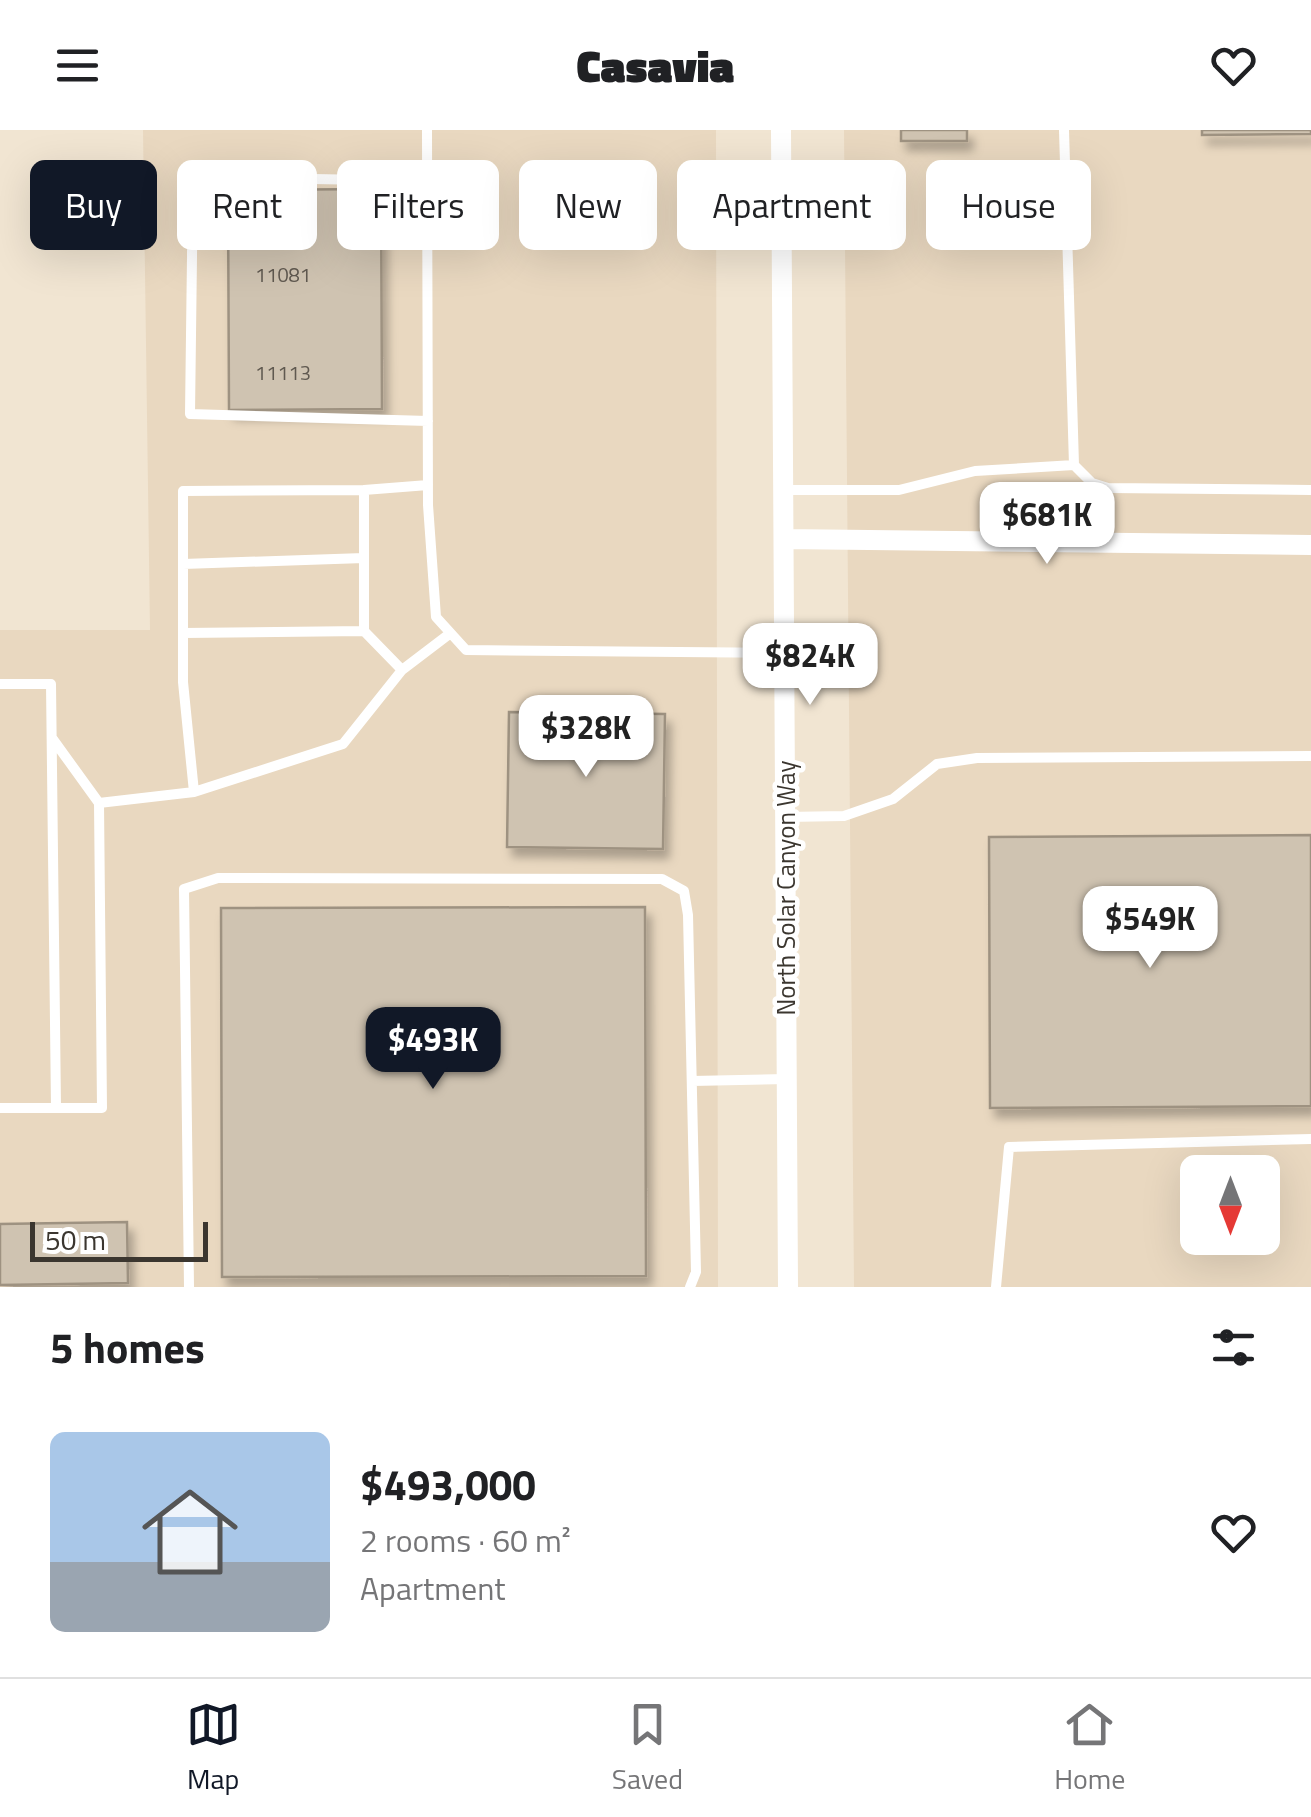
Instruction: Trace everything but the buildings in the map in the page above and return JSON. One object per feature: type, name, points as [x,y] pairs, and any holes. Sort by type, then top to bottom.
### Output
[{"type":"street","name":"North Solar Canyon Way","points":[[782,130],[788,1287]]},
{"type":"street","points":[[784,539],[1311,545]]},
{"type":"lane","points":[[428,130],[428,160]]},
{"type":"lane","points":[[1064,130],[1074,465],[1092,483],[1108,488],[1311,490]]},
{"type":"lane","points":[[337,179],[193,176],[190,414],[428,421]]},
{"type":"lane","points":[[428,250],[428,485],[436,617],[448,635],[466,650],[785,653]]},
{"type":"lane","points":[[784,490],[900,490],[975,472],[1074,465]]},
{"type":"lane","points":[[194,792],[183,633],[183,491],[364,490],[428,485]]},
{"type":"lane","points":[[364,490],[364,631],[402,670]]},
{"type":"lane","points":[[183,564],[364,558]]},
{"type":"lane","points":[[183,633],[364,631]]},
{"type":"lane","points":[[99,803],[194,792],[342,744],[402,670],[448,635]]},
{"type":"lane","points":[[0,684],[52,684],[56,1108]]},
{"type":"lane","points":[[0,1108],[102,1108],[99,803],[52,738]]},
{"type":"lane","points":[[786,816],[844,816],[893,799],[937,764],[977,758],[1311,756]]},
{"type":"lane","points":[[189,1287],[184,888],[200,880],[662,880],[684,891],[688,915],[696,1272],[690,1287]]},
{"type":"lane","points":[[692,1081],[787,1078]]},
{"type":"lane","points":[[996,1287],[1009,1146],[1311,1139]]},
{"type":"shaded area","points":[[143,130],[716,130],[716,160],[677,160],[677,250],[716,250],[718,1287],[0,1287],[0,630],[150,630],[145,250],[157,250],[157,160],[143,160]]},
{"type":"shaded area","points":[[844,130],[1311,130],[1311,1287],[854,1287],[845,250],[906,250],[906,160],[844,160]]}]
